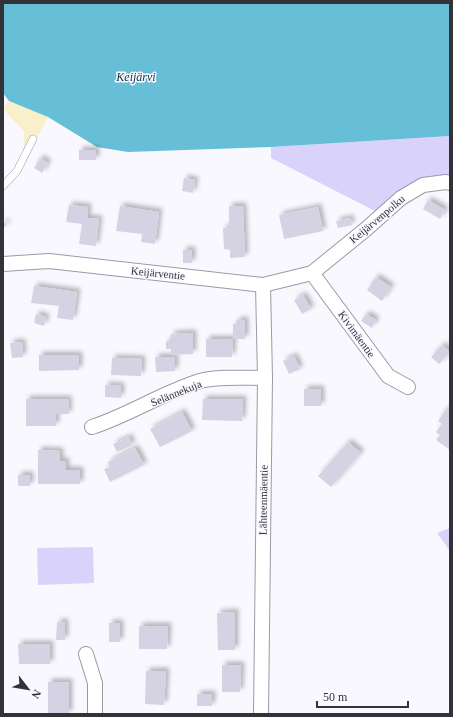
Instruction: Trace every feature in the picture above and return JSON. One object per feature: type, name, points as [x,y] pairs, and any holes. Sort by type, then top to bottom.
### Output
[{"type":"street","name":"Keijärvenpolku","points":[[312,273],[365,230],[401,198],[423,185],[446,182],[450,183]]},
{"type":"street","name":"Keijärventie","points":[[3,264],[49,261],[263,285],[312,273]]},
{"type":"street","name":"Kivimäentie","points":[[312,273],[388,376],[408,387]]},
{"type":"street","name":"Lähteenmäentie","points":[[261,714],[265,378],[263,285]]},
{"type":"street","name":"Selännekuja","points":[[92,427],[112,421],[201,381],[234,378],[265,378]]},
{"type":"street","points":[[86,654],[95,683],[95,714]]},
{"type":"lane","points":[[3,186],[17,171],[33,139]]},
{"type":"shaded area","points":[[450,136],[450,177],[425,177],[375,211],[271,158],[271,147]]},
{"type":"shaded area","points":[[450,528],[450,551],[437,533]]},
{"type":"shaded area","points":[[93,547],[94,583],[38,585],[37,548]]},
{"type":"sand","points":[[9,101],[48,117],[32,149],[24,146],[24,131],[3,109]]},
{"type":"water","name":"Keijärvi","points":[[3,3],[450,3],[450,136],[271,147],[128,152],[97,147],[48,117],[9,101],[3,93]]},
{"type":"building","points":[[79,150],[96,150],[96,160],[79,160]]},
{"type":"building","points":[[40,158],[48,163],[42,173],[34,168]]},
{"type":"building","points":[[184,178],[195,180],[193,193],[182,191]]},
{"type":"building","points":[[428,200],[445,210],[440,219],[423,209]]},
{"type":"building","points":[[69,205],[88,207],[87,218],[99,219],[96,246],[79,244],[82,224],[66,222]]},
{"type":"building","points":[[120,206],[159,212],[155,244],[141,242],[142,234],[116,231]]},
{"type":"building","points":[[229,206],[243,206],[245,257],[230,258],[230,250],[224,249],[223,228],[229,227]]},
{"type":"building","points":[[318,207],[323,231],[284,239],[279,215]]},
{"type":"building","points":[[350,218],[352,225],[338,228],[336,221]]},
{"type":"building","points":[[3,221],[7,224],[3,229]]},
{"type":"building","points":[[183,250],[192,250],[192,263],[183,263]]},
{"type":"building","points":[[376,277],[391,287],[382,301],[367,290]]},
{"type":"building","points":[[34,286],[77,292],[73,320],[57,318],[59,306],[31,303]]},
{"type":"building","points":[[303,295],[311,309],[302,314],[294,300]]},
{"type":"building","points":[[36,314],[46,317],[44,326],[34,323]]},
{"type":"building","points":[[366,314],[376,320],[372,328],[361,321]]},
{"type":"building","points":[[237,320],[245,320],[245,339],[233,339],[233,324],[237,324]]},
{"type":"building","points":[[193,333],[193,354],[171,355],[171,349],[166,349],[166,341],[171,341],[171,334]]},
{"type":"building","points":[[206,339],[233,339],[232,357],[206,357]]},
{"type":"building","points":[[22,342],[23,357],[12,358],[10,343]]},
{"type":"building","points":[[442,345],[450,352],[439,364],[431,357]]},
{"type":"building","points":[[39,355],[79,355],[79,370],[39,371]]},
{"type":"building","points":[[294,356],[300,369],[289,374],[283,361]]},
{"type":"building","points":[[155,357],[175,357],[175,371],[156,372]]},
{"type":"building","points":[[112,358],[142,359],[141,376],[111,375]]},
{"type":"building","points":[[105,385],[121,386],[121,398],[105,397]]},
{"type":"building","points":[[304,389],[321,389],[321,406],[304,406]]},
{"type":"building","points":[[26,399],[68,399],[69,414],[56,414],[56,426],[26,426]]},
{"type":"building","points":[[203,399],[243,399],[242,421],[202,420]]},
{"type":"building","points":[[446,409],[450,412],[450,450],[436,440],[440,435],[436,432],[442,424],[438,421]]},
{"type":"building","points":[[182,412],[192,431],[160,447],[150,429]]},
{"type":"building","points":[[129,437],[132,445],[117,452],[113,444]]},
{"type":"building","points":[[348,442],[361,453],[331,487],[318,476]]},
{"type":"building","points":[[135,448],[144,465],[110,482],[104,469],[110,467],[108,462]]},
{"type":"building","points":[[38,450],[60,451],[60,461],[66,461],[66,470],[80,470],[80,484],[38,484]]},
{"type":"building","points":[[18,475],[30,475],[30,486],[18,486]]},
{"type":"building","points":[[235,612],[235,650],[218,650],[217,613]]},
{"type":"building","points":[[57,622],[65,622],[65,640],[56,640]]},
{"type":"building","points":[[109,623],[120,623],[120,642],[109,642]]},
{"type":"building","points":[[139,626],[168,626],[167,649],[139,649]]},
{"type":"building","points":[[18,644],[50,644],[50,664],[19,664]]},
{"type":"building","points":[[222,665],[241,665],[240,692],[222,692]]},
{"type":"building","points":[[146,671],[166,671],[164,705],[145,704]]},
{"type":"building","points":[[48,682],[69,682],[69,714],[48,714]]},
{"type":"building","points":[[197,694],[212,694],[212,706],[197,706]]}]
